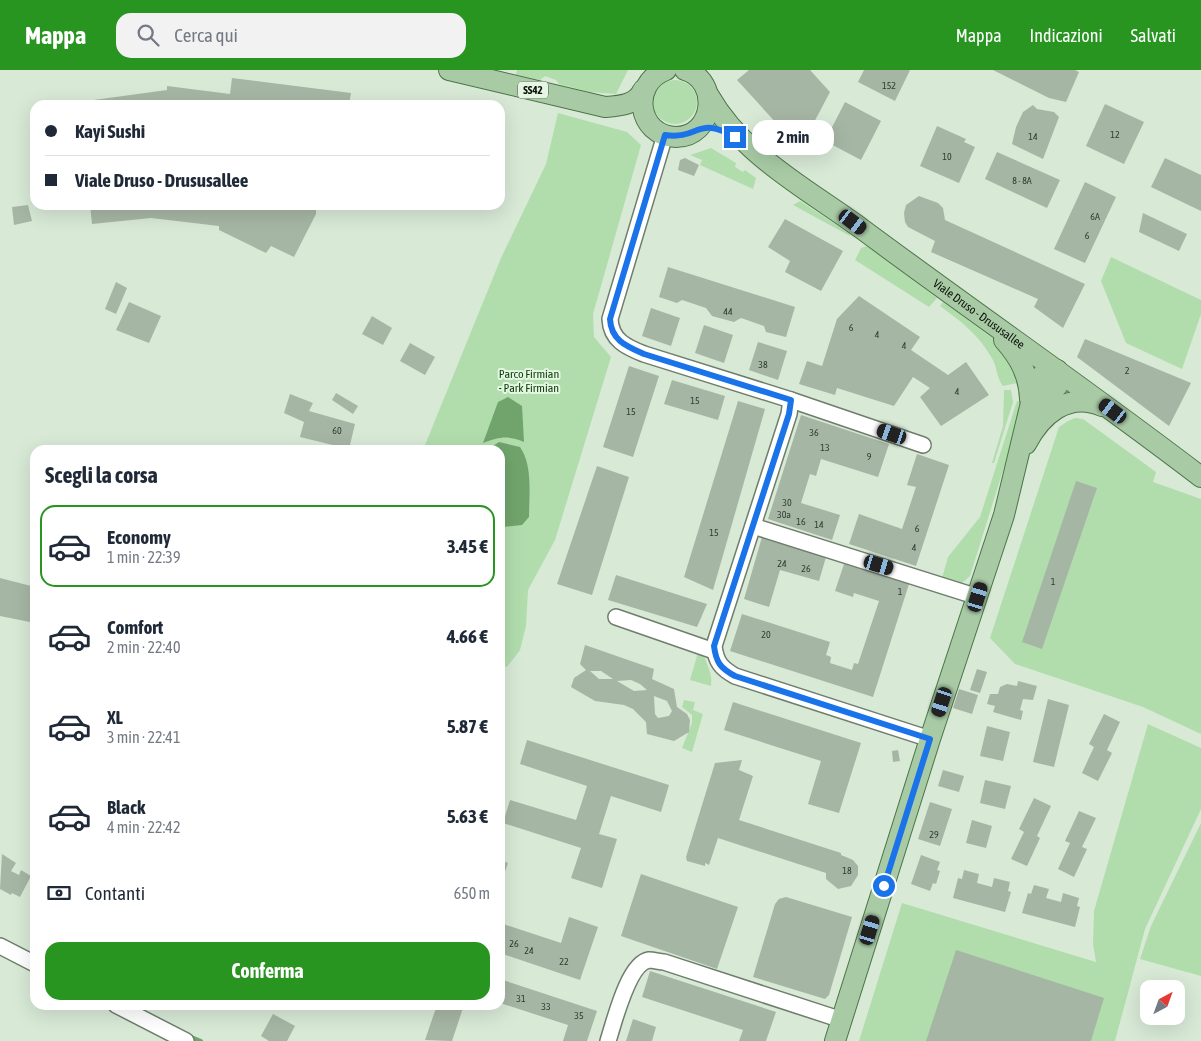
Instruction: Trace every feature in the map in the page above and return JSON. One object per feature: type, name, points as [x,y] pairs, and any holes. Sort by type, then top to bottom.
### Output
[{"type":"main road","name":"SS42","points":[[450,70],[605,107],[622,106],[638,99],[656,76]]},
{"type":"main road","name":"Viale Druso - Drususallee","points":[[691,72],[706,88],[709,96],[729,125],[757,152],[814,197],[853,222],[1201,477]]},
{"type":"main road","points":[[656,76],[641,102],[643,114],[652,127],[665,135]]},
{"type":"main road","points":[[698,129],[708,111],[709,96]]},
{"type":"main road","name":"SS42","points":[[580,102],[665,135]]},
{"type":"main road","name":"Viale Druso - Drususallee","points":[[665,135],[683,136],[709,126],[724,131],[757,152]]},
{"type":"main road","points":[[990,324],[1018,356],[1027,378],[1029,390],[1028,417]]},
{"type":"main road","points":[[836,1041],[930,739],[1004,515],[1038,376],[1056,369],[1058,385],[1040,407],[1017,462]]},
{"type":"main road","points":[[1017,462],[1042,420],[1065,403],[1077,400],[1092,402],[1113,411]]},
{"type":"street","points":[[665,135],[610,319],[610,330],[623,344],[644,354],[791,400],[923,445]]},
{"type":"street","points":[[791,400],[789,414],[714,646],[715,660],[725,671],[735,676],[930,739]]},
{"type":"street","points":[[753,526],[978,597]]},
{"type":"street","points":[[616,617],[714,651]]},
{"type":"street","points":[[0,946],[30,961]]},
{"type":"street","points":[[608,1041],[632,976],[638,966],[648,960],[664,962],[842,1020]]},
{"type":"street","points":[[126,1010],[186,1041]]},
{"type":"green space","points":[[517,70],[628,70],[616,94],[590,92],[559,84],[556,80],[545,76],[540,80],[516,75]]},
{"type":"green space","points":[[675,80],[687,84],[693,90],[697,102],[693,114],[687,120],[675,124],[663,120],[657,114],[653,102],[657,90],[663,84]]},
{"type":"green space","name":"Parco Firmian - Park Firmian","points":[[558,113],[627,132],[641,145],[593,314],[594,337],[611,357],[555,540],[528,590],[526,626],[520,650],[507,667],[505,666],[505,445],[425,445],[501,258],[546,164]]},
{"type":"green space","points":[[711,148],[736,163],[735,167],[743,172],[745,170],[756,178],[753,189],[700,165],[702,160],[690,155]]},
{"type":"green space","points":[[800,201],[849,233],[850,236],[793,205]]},
{"type":"green space","points":[[867,246],[937,298],[929,307],[855,260],[861,248]]},
{"type":"green space","points":[[1111,257],[1201,300],[1201,314],[1182,369],[1126,343],[1101,281]]},
{"type":"green space","points":[[943,302],[998,342],[1022,382],[1003,386],[988,351],[969,330],[940,306]]},
{"type":"green space","points":[[1004,390],[1011,390],[1013,402],[994,463],[992,463],[1003,426]]},
{"type":"green space","points":[[1017,401],[1023,402],[1021,413],[970,576],[962,583],[942,578],[948,557],[980,517]]},
{"type":"green space","points":[[1075,418],[1083,419],[1156,472],[1153,482],[1201,499],[1201,734],[1143,707],[1015,664],[990,638],[1059,427]]},
{"type":"green space","points":[[699,649],[703,652],[710,673],[711,686],[690,680]]},
{"type":"green space","points":[[684,700],[695,702],[693,710],[703,714],[692,752],[682,748],[692,723],[692,715],[682,707]]},
{"type":"green space","points":[[1148,724],[1201,748],[1201,809],[1145,929],[1115,1041],[859,1041],[902,903],[1096,962],[1093,944],[1094,911]]},
{"type":"green space","points":[[1201,823],[1201,976],[1140,959],[1151,926]]},
{"type":"shaded area","points":[[508,397],[522,406],[524,442],[513,438],[504,438],[483,443],[498,402]]},
{"type":"shaded area","points":[[499,442],[520,447],[524,454],[529,472],[529,517],[522,525],[505,527],[505,445],[494,445]]},
{"type":"building","points":[[749,70],[810,70],[830,92],[800,149],[737,80]]},
{"type":"building","points":[[864,70],[910,70],[895,101],[858,82]]},
{"type":"building","points":[[993,70],[1075,70],[1079,72],[1066,102],[1049,98]]},
{"type":"building","points":[[232,78],[351,93],[350,100],[94,100],[167,90],[167,86],[230,94]]},
{"type":"building","points":[[845,102],[881,121],[861,160],[825,141]]},
{"type":"building","points":[[1105,104],[1144,122],[1124,164],[1086,146]]},
{"type":"building","points":[[1033,105],[1037,109],[1054,112],[1059,117],[1043,159],[1012,144],[1016,127],[1023,112]]},
{"type":"building","points":[[937,126],[966,139],[964,142],[975,147],[959,183],[920,166]]},
{"type":"building","points":[[997,152],[1060,180],[1047,208],[985,179]]},
{"type":"building","points":[[685,158],[699,165],[694,176],[678,170],[680,160]]},
{"type":"building","points":[[1165,158],[1201,175],[1201,211],[1151,187]]},
{"type":"building","points":[[1085,182],[1116,197],[1085,263],[1054,249]]},
{"type":"building","points":[[919,196],[938,203],[943,208],[945,220],[1085,284],[1063,328],[1034,307],[1038,299],[931,252],[935,241],[908,227],[905,222],[904,213],[906,205]]},
{"type":"building","points":[[28,205],[32,221],[14,225],[12,207]]},
{"type":"building","points":[[91,210],[316,210],[316,214],[294,257],[271,246],[266,253],[219,230],[219,226],[151,218],[92,224]]},
{"type":"building","points":[[1143,213],[1187,234],[1179,251],[1139,232]]},
{"type":"building","points":[[785,219],[843,251],[821,291],[785,272],[790,261],[768,247]]},
{"type":"building","points":[[668,267],[795,307],[786,337],[766,332],[764,326],[741,318],[734,322],[712,316],[706,308],[682,300],[677,303],[659,297]]},
{"type":"building","points":[[116,282],[127,288],[116,314],[105,309]]},
{"type":"building","points":[[859,296],[920,337],[911,350],[948,375],[966,362],[989,395],[941,426],[920,397],[930,388],[913,377],[894,406],[837,388],[835,395],[799,384],[807,361],[822,366],[837,319]]},
{"type":"building","points":[[129,302],[161,316],[149,343],[116,330]]},
{"type":"building","points":[[651,308],[680,318],[671,346],[642,336]]},
{"type":"building","points":[[372,316],[392,328],[383,345],[362,334]]},
{"type":"building","points":[[704,325],[733,335],[724,363],[695,353]]},
{"type":"building","points":[[1085,339],[1191,383],[1169,426],[1077,357]]},
{"type":"building","points":[[758,342],[787,351],[778,380],[749,370]]},
{"type":"building","points":[[410,343],[435,357],[425,375],[400,361]]},
{"type":"building","points":[[629,366],[659,376],[633,457],[603,447]]},
{"type":"building","points":[[672,380],[725,396],[718,420],[664,404]]},
{"type":"building","points":[[336,393],[358,406],[353,414],[332,400]]},
{"type":"building","points":[[290,394],[313,403],[309,411],[355,424],[350,445],[333,445],[300,437],[304,422],[284,413]]},
{"type":"building","points":[[738,401],[765,409],[713,590],[684,577]]},
{"type":"building","points":[[801,415],[889,444],[878,477],[821,459],[816,476],[810,474],[801,503],[840,515],[832,540],[768,519]]},
{"type":"building","points":[[917,454],[949,465],[916,566],[849,544],[859,514],[902,529],[916,487],[907,485]]},
{"type":"building","points":[[597,466],[629,477],[592,595],[557,584]]},
{"type":"building","points":[[1076,481],[1097,488],[1042,649],[1022,642]]},
{"type":"building","points":[[762,537],[826,557],[819,581],[780,570],[769,607],[744,599]]},
{"type":"building","points":[[844,564],[909,584],[873,697],[730,651],[742,614],[830,642],[826,655],[831,657],[830,663],[852,670],[854,663],[858,664],[879,601],[854,593],[853,597],[835,591]]},
{"type":"building","points":[[616,575],[707,604],[697,627],[608,600]]},
{"type":"building","points":[[0,578],[30,586],[30,622],[0,616]]},
{"type":"building","points":[[585,645],[654,669],[652,679],[674,689],[677,707],[687,714],[690,720],[689,732],[674,741],[647,734],[646,722],[633,709],[624,705],[595,701],[571,687],[574,678],[586,670],[580,664]],"holes":[[[590,671],[601,671],[613,679],[599,679]],[[631,680],[647,690],[634,691],[617,681]],[[654,696],[667,701],[672,711],[669,716],[658,718],[655,714]]]},
{"type":"building","points":[[977,669],[987,672],[980,693],[970,690]]},
{"type":"building","points":[[1018,681],[1037,686],[1033,700],[1023,699],[1020,710],[1023,711],[1021,720],[993,712],[995,706],[987,704],[990,694],[998,694],[1000,687],[1007,684],[1017,686]]},
{"type":"building","points":[[959,689],[978,695],[972,714],[953,708]]},
{"type":"building","points":[[1048,699],[1069,705],[1054,767],[1033,762]]},
{"type":"building","points":[[733,702],[861,743],[839,813],[808,804],[821,761],[724,730]]},
{"type":"building","points":[[1104,714],[1120,722],[1107,750],[1112,753],[1098,781],[1082,773],[1094,747],[1089,744]]},
{"type":"building","points":[[987,726],[1010,732],[1003,761],[980,756]]},
{"type":"building","points":[[527,740],[669,785],[661,812],[611,796],[599,834],[617,839],[602,888],[571,878],[581,848],[505,824],[510,800],[576,820],[587,786],[520,764]]},
{"type":"building","points":[[898,750],[900,761],[893,762],[892,751]]},
{"type":"building","points":[[742,760],[739,770],[753,776],[739,820],[841,853],[841,855],[853,860],[858,866],[858,875],[851,886],[838,889],[826,879],[826,873],[718,838],[709,865],[705,863],[705,866],[687,861],[686,857],[715,763]]},
{"type":"building","points":[[943,770],[964,776],[959,792],[938,786]]},
{"type":"building","points":[[985,780],[1011,786],[1005,809],[980,803]]},
{"type":"building","points":[[1034,798],[1051,806],[1037,836],[1040,838],[1027,866],[1011,859],[1024,832],[1019,829]]},
{"type":"building","points":[[930,802],[952,809],[940,846],[918,839]]},
{"type":"building","points":[[1079,811],[1096,818],[1082,847],[1087,849],[1074,877],[1058,869],[1070,843],[1065,841]]},
{"type":"building","points":[[972,820],[992,826],[986,848],[966,843]]},
{"type":"building","points":[[2,854],[16,863],[11,871],[19,875],[21,870],[30,875],[30,878],[20,897],[0,889]]},
{"type":"building","points":[[921,855],[940,862],[937,870],[940,871],[936,884],[933,883],[930,891],[911,884]]},
{"type":"building","points":[[964,870],[979,874],[977,883],[992,887],[994,878],[1010,882],[1008,891],[1011,892],[1005,912],[953,898],[958,878],[962,879]]},
{"type":"building","points":[[641,874],[738,907],[717,969],[621,936]]},
{"type":"building","points":[[1034,885],[1049,889],[1046,898],[1061,902],[1063,893],[1079,898],[1077,906],[1080,907],[1075,927],[1022,913],[1028,893],[1031,894]]},
{"type":"building","points":[[786,897],[852,917],[829,995],[825,999],[753,977],[775,904],[779,899]]},
{"type":"building","points":[[569,917],[598,927],[580,980],[505,955],[505,925],[561,943]]},
{"type":"building","points":[[956,950],[1104,998],[1091,1041],[926,1041]]},
{"type":"building","points":[[650,971],[776,1012],[766,1041],[739,1041],[743,1030],[642,997]]},
{"type":"building","points":[[505,981],[597,1011],[587,1041],[563,1041],[568,1025],[505,1005]]},
{"type":"building","points":[[435,1010],[462,1010],[452,1041],[425,1040]]},
{"type":"building","points":[[273,1014],[295,1026],[287,1041],[269,1041],[261,1036]]},
{"type":"building","points":[[633,1019],[656,1027],[652,1041],[626,1041]]},
{"type":"waterway","points":[[189,1036],[201,1041]]},
{"type":"route","points":[[735,137],[709,126],[702,127],[683,136],[665,135],[610,319],[610,330],[623,344],[644,354],[791,400],[789,414],[714,646],[715,660],[725,671],[735,676],[930,739],[884,886]]}]
